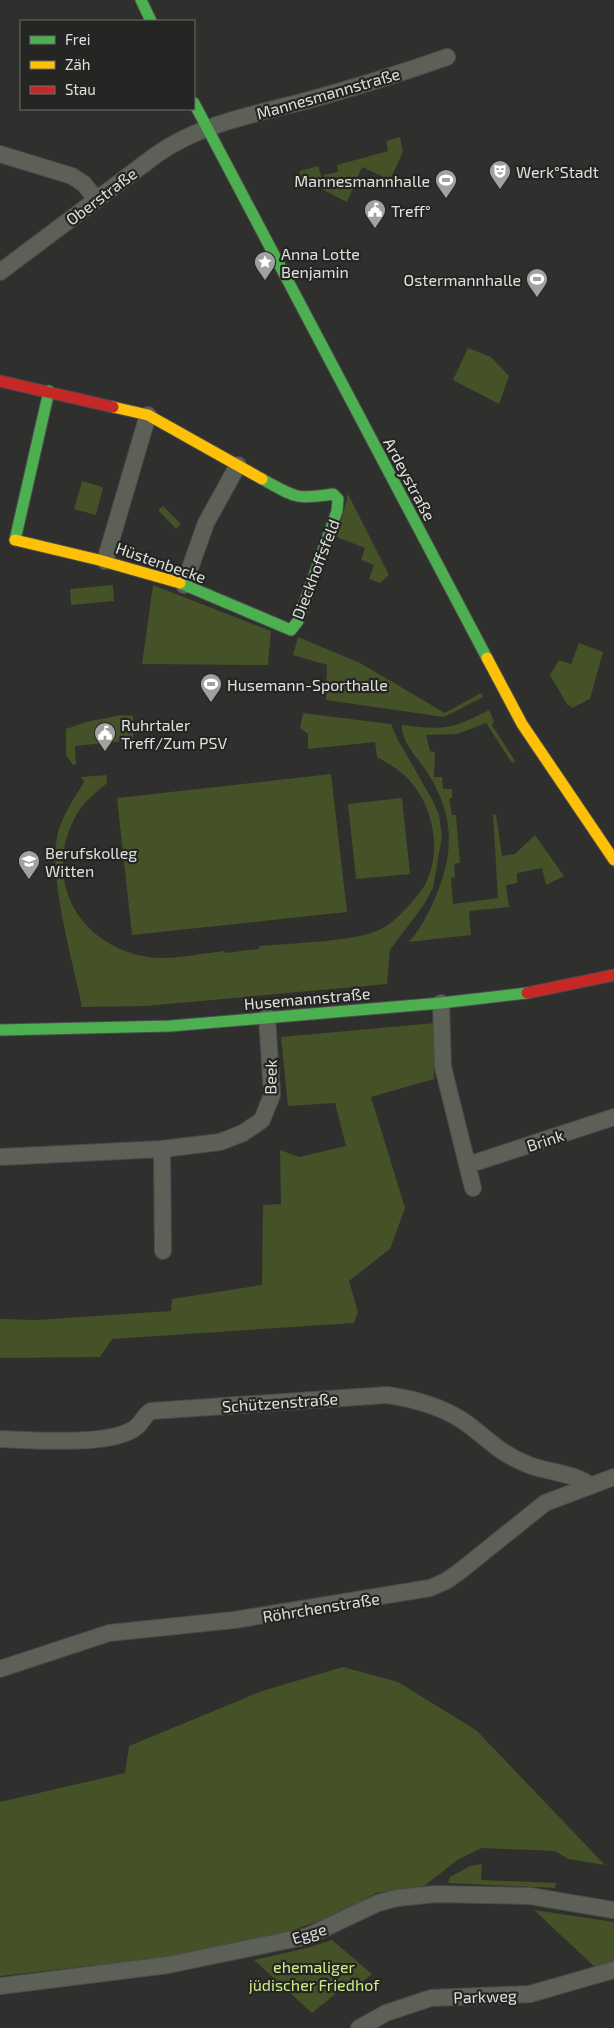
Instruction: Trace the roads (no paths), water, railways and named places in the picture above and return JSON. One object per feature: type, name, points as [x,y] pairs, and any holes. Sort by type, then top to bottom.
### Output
[{"type":"main road","points":[[141,0],[151,20]]},
{"type":"main road","name":"Ardeystraße","points":[[195,105],[522,724],[614,860]]},
{"type":"main road","name":"Dieckhoffsfeld","points":[[0,381],[148,415],[291,494],[304,499],[334,494],[338,499],[338,511],[298,621],[291,630]]},
{"type":"main road","name":"Hüstenbecke","points":[[49,391],[16,540],[105,561],[184,585],[291,630]]},
{"type":"main road","name":"Husemannstraße","points":[[0,1030],[170,1026],[441,1003],[517,995],[614,975]]},
{"type":"street","name":"Mannesmannstraße","points":[[207,128],[379,81],[447,56]]},
{"type":"street","name":"Oberstraße","points":[[0,272],[161,152],[207,128]]},
{"type":"street","points":[[0,154],[72,176],[84,184],[96,200]]},
{"type":"street","points":[[105,561],[148,415]]},
{"type":"street","points":[[184,585],[206,523],[238,465]]},
{"type":"street","points":[[441,1003],[443,1067],[473,1188]]},
{"type":"street","name":"Beek","points":[[0,1157],[162,1149],[220,1142],[243,1134],[262,1120],[272,1094],[267,1017]]},
{"type":"street","name":"Brink","points":[[477,1162],[614,1117]]},
{"type":"street","points":[[162,1149],[164,1251]]},
{"type":"street","name":"Schützenstraße","points":[[0,1439],[104,1439],[132,1430],[151,1411],[387,1395],[420,1402],[446,1412],[469,1425],[493,1446],[510,1457],[550,1472],[581,1479],[589,1486]]},
{"type":"street","points":[[545,1503],[556,1493],[556,1482],[550,1472]]},
{"type":"street","name":"Röhrchenstraße","points":[[0,1669],[109,1633],[234,1620],[430,1588],[446,1581],[459,1572],[545,1503],[614,1477]]},
{"type":"street","name":"Egge","points":[[0,1986],[168,1965],[308,1936],[378,1903],[397,1898],[436,1894],[530,1896],[614,1910]]},
{"type":"street","name":"Parkweg","points":[[359,2028],[386,2013],[431,1998],[530,1994],[614,1970]]},
{"type":"place","name":"Werk°Stadt","points":[[500,190]]},
{"type":"place","name":"Mannesmannhalle","points":[[446,199]]},
{"type":"place","name":"Treff°","points":[[375,229]]},
{"type":"place","name":"Anna Lotte Benjamin","points":[[265,281]]},
{"type":"place","name":"Ostermannhalle","points":[[537,298]]},
{"type":"place","name":"Husemann-Sporthalle","points":[[211,703]]},
{"type":"place","name":"Ruhrtaler Treff/Zum PSV","points":[[105,752]]},
{"type":"place","name":"Berufskolleg Witten","points":[[29,880]]},
{"type":"park label","name":"ehemaliger jüdischer Friedhof","points":[[314,1975]]}]
